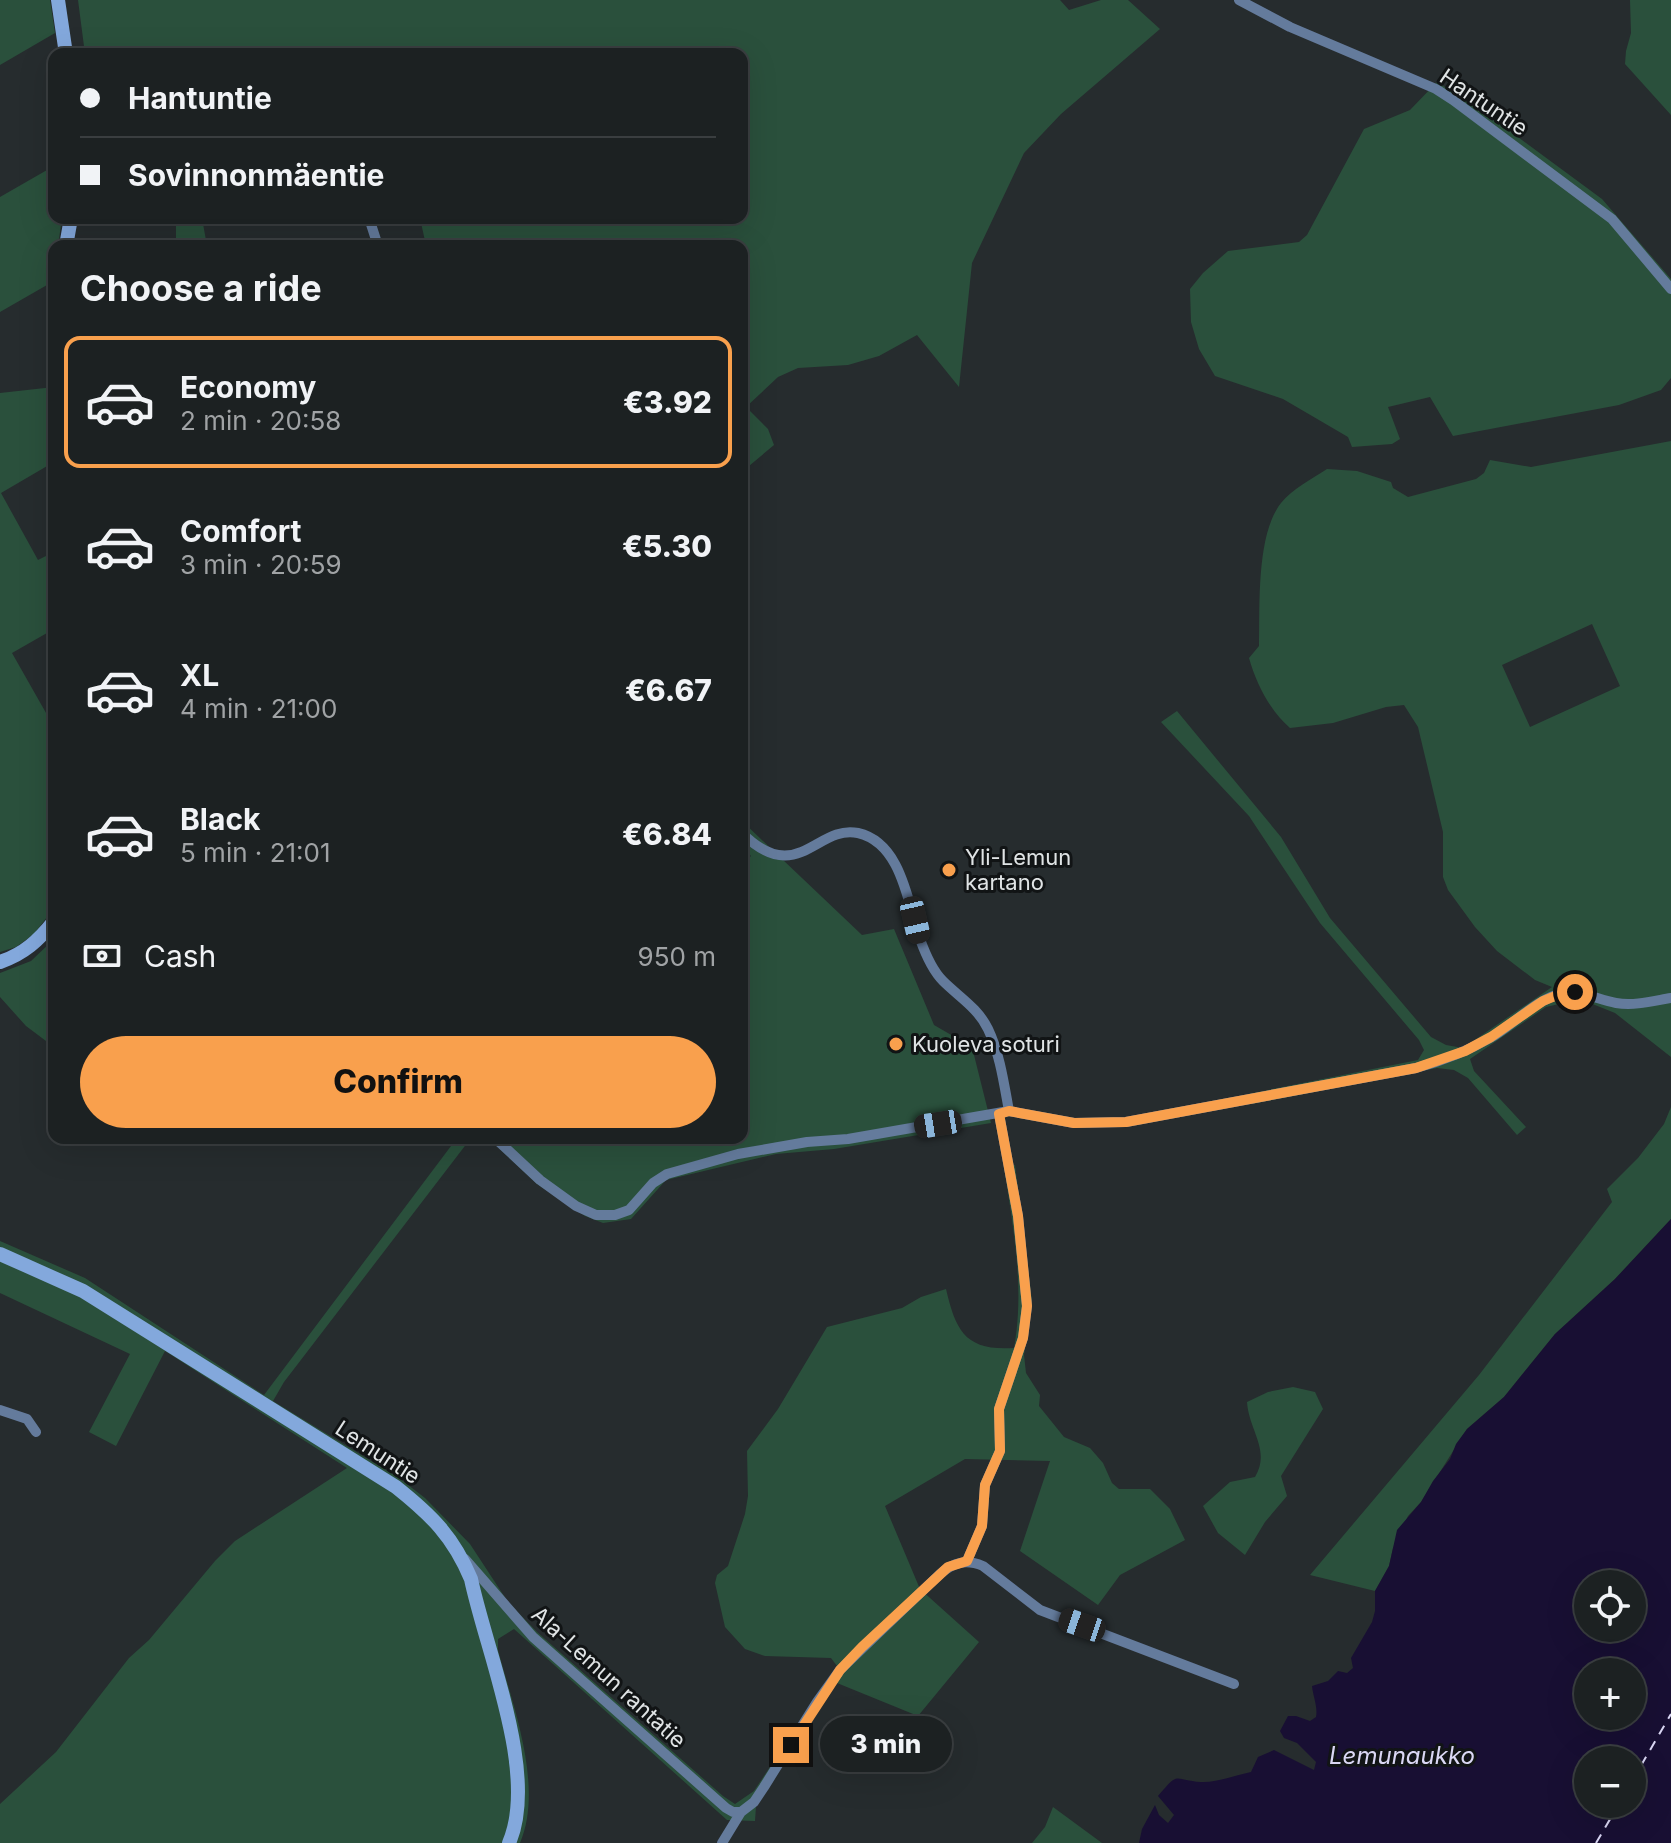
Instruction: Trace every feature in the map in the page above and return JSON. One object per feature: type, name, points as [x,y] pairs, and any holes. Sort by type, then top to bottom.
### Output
[{"type":"street","points":[[58,0],[65,48]]},
{"type":"street","name":"Hantuntie","points":[[1239,0],[1290,27],[1436,89],[1453,100],[1612,219],[1671,289]]},
{"type":"street","points":[[748,838],[761,848],[788,855],[855,832],[869,837],[880,846],[902,880],[920,939],[932,966],[940,978],[971,1005],[990,1031],[1001,1067],[1027,1306],[1023,1338],[999,1409],[1000,1451],[985,1485],[982,1526],[967,1561]]},
{"type":"street","points":[[0,962],[26,951],[48,927]]},
{"type":"street","points":[[501,1144],[540,1180],[576,1206],[596,1215],[615,1215],[629,1210],[653,1183],[667,1174],[738,1154],[1004,1113],[1074,1123],[1126,1122],[1416,1068],[1442,1060],[1491,1037],[1543,1001],[1560,994],[1575,992],[1615,1003],[1633,1004],[1671,998]]},
{"type":"street","name":"Lemuntie","points":[[0,1254],[83,1291],[396,1487],[436,1520],[462,1556],[471,1579],[518,1763],[517,1815],[509,1843]]},
{"type":"street","points":[[0,1410],[27,1419],[36,1432]]},
{"type":"street","name":"Ala-Lemun rantatie","points":[[462,1556],[533,1637],[726,1808],[741,1812]]},
{"type":"street","points":[[722,1843],[741,1812],[754,1802],[817,1702],[851,1659],[948,1567],[967,1561],[983,1566],[1040,1610],[1234,1684]]},
{"type":"green space","points":[[0,0],[50,0],[55,33],[0,65]]},
{"type":"green space","points":[[78,0],[1060,0],[1069,10],[1101,0],[1128,0],[1160,29],[1061,114],[1024,153],[972,263],[959,387],[917,335],[879,356],[848,365],[798,368],[778,377],[748,405],[748,240],[425,240],[421,224],[748,224],[748,48],[84,48]]},
{"type":"green space","points":[[1630,0],[1671,0],[1671,115],[1625,64],[1631,33]]},
{"type":"green space","points":[[1437,82],[1484,112],[1602,199],[1671,279],[1671,378],[1661,390],[1619,405],[1453,436],[1430,397],[1388,407],[1400,439],[1392,444],[1352,447],[1348,437],[1283,399],[1215,376],[1199,349],[1191,322],[1190,289],[1228,251],[1299,242],[1307,235],[1364,129],[1410,110]]},
{"type":"green space","points":[[48,169],[48,224],[61,224],[59,240],[48,240],[48,284],[0,312],[0,197]]},
{"type":"green space","points":[[176,224],[203,224],[206,240],[176,240]]},
{"type":"green space","points":[[48,388],[48,466],[1,493],[38,560],[48,555],[48,632],[12,653],[48,716],[48,916],[34,934],[16,947],[0,952],[0,393]]},
{"type":"green space","points":[[748,409],[768,429],[774,445],[749,466]]},
{"type":"green space","points":[[1671,441],[1671,1057],[1615,1013],[1580,999],[1546,1007],[1470,1059],[1474,1071],[1526,1127],[1517,1135],[1468,1078],[1454,1070],[1437,1068],[1252,1104],[1248,1094],[1418,1060],[1424,1050],[1419,1040],[1320,923],[1249,816],[1161,722],[1177,711],[1281,837],[1330,918],[1431,1037],[1446,1045],[1463,1048],[1552,987],[1535,980],[1497,951],[1448,890],[1443,877],[1443,832],[1418,727],[1404,705],[1386,707],[1333,723],[1290,728],[1265,696],[1249,658],[1259,646],[1261,572],[1267,533],[1281,503],[1302,484],[1327,469],[1357,471],[1391,482],[1393,488],[1408,497],[1476,479],[1484,473],[1490,460],[1531,467]],"holes":[[[1592,624],[1620,686],[1530,727],[1502,665]]]},
{"type":"green space","points":[[748,827],[862,935],[894,929],[934,1025],[972,1047],[991,1123],[834,1149],[776,1154],[666,1180],[631,1219],[603,1223],[585,1216],[537,1184],[494,1144],[748,1144],[748,859],[751,856],[748,853]]},
{"type":"green space","points":[[48,945],[48,1042],[26,1026],[0,997],[0,973],[31,961]]},
{"type":"green space","points":[[1671,1107],[1671,1219],[1615,1279],[1555,1334],[1504,1397],[1467,1429],[1421,1502],[1408,1516],[1393,1548],[1389,1566],[1375,1591],[1310,1575],[1479,1375],[1612,1202],[1607,1189],[1638,1158],[1664,1124]]},
{"type":"green space","points":[[452,1144],[466,1144],[284,1382],[273,1401],[399,1478],[425,1498],[470,1544],[508,1602],[537,1632],[735,1804],[754,1791],[837,1666],[831,1658],[765,1656],[745,1649],[725,1627],[715,1583],[717,1575],[728,1566],[745,1514],[748,1496],[747,1451],[778,1409],[827,1327],[902,1308],[921,1297],[946,1289],[954,1317],[966,1336],[985,1346],[1014,1348],[1018,1280],[1004,1167],[1015,1165],[1032,1301],[1024,1355],[1026,1373],[1040,1395],[1039,1406],[1064,1437],[1090,1448],[1119,1489],[1150,1489],[1170,1509],[1185,1540],[1120,1575],[1098,1605],[1020,1551],[1050,1461],[965,1459],[885,1506],[920,1589],[979,1642],[918,1716],[837,1683],[756,1806],[755,1821],[727,1820],[514,1629],[498,1639],[498,1650],[518,1721],[528,1772],[527,1821],[520,1843],[0,1843],[0,1804],[56,1752],[129,1658],[149,1640],[215,1561],[235,1541],[347,1468],[165,1351],[116,1446],[89,1432],[130,1354],[0,1293],[0,1241],[85,1278],[264,1395]]},
{"type":"green space","points":[[1293,1387],[1315,1392],[1323,1409],[1281,1476],[1287,1496],[1265,1522],[1245,1555],[1218,1533],[1203,1506],[1230,1482],[1255,1477],[1261,1458],[1247,1402],[1268,1392]]},
{"type":"green space","points":[[1053,1807],[1102,1843],[1032,1843],[1045,1827]]},
{"type":"water","name":"Lemunaukko","points":[[1671,1219],[1671,1843],[1139,1843],[1142,1829],[1155,1805],[1159,1815],[1168,1823],[1174,1815],[1158,1796],[1177,1778],[1207,1782],[1251,1772],[1258,1757],[1274,1750],[1314,1770],[1316,1762],[1297,1743],[1284,1738],[1280,1731],[1288,1716],[1310,1721],[1316,1717],[1312,1686],[1328,1681],[1338,1671],[1347,1673],[1353,1668],[1351,1658],[1372,1622],[1375,1591],[1389,1566],[1397,1530],[1421,1502],[1467,1429],[1504,1397],[1555,1334],[1615,1279]]},
{"type":"ferry route","points":[[1646,1757],[1671,1714]]},
{"type":"ferry route","points":[[1596,1843],[1611,1818]]},
{"type":"place","name":"Yli-Lemun kartano","points":[[949,870]]},
{"type":"place","name":"Kuoleva soturi","points":[[896,1044]]},
{"type":"route","points":[[791,1745],[840,1670],[948,1567],[967,1561],[982,1526],[985,1485],[1000,1451],[999,1409],[1023,1338],[1027,1306],[1018,1216],[999,1114],[1009,1111],[1074,1123],[1126,1122],[1416,1068],[1465,1051],[1543,1001],[1575,992]]}]
